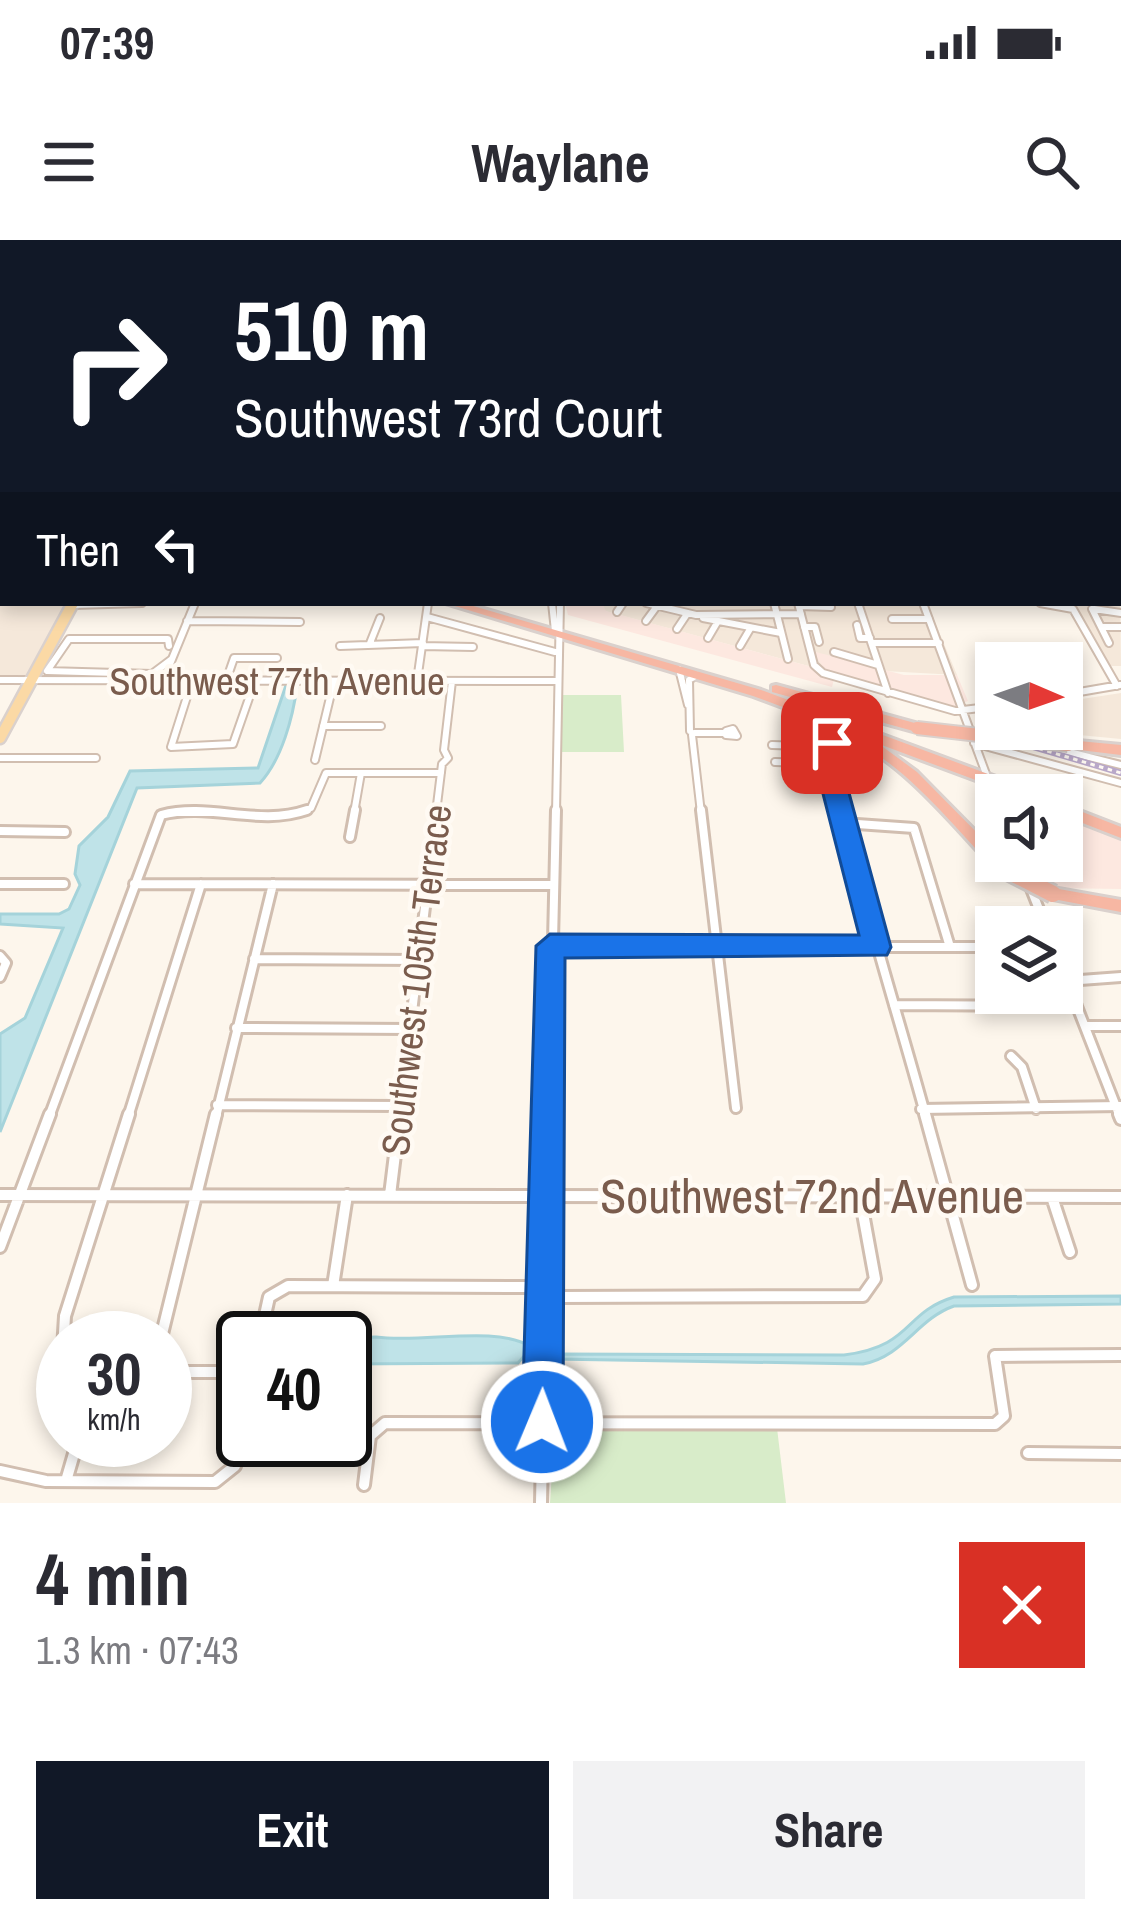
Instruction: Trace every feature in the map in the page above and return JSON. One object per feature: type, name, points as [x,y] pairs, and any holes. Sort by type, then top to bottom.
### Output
[{"type":"highway","points":[[466,606],[555,624],[990,774]]},
{"type":"highway","points":[[487,606],[917,728],[1121,750]]},
{"type":"highway","points":[[741,680],[988,774]]},
{"type":"highway","points":[[826,717],[916,778],[1002,868],[1053,894],[1121,906]]},
{"type":"highway","points":[[828,744],[840,734],[864,739]]},
{"type":"highway","points":[[1083,810],[1114,825]]},
{"type":"highway","points":[[1083,815],[1114,825]]},
{"type":"main road","points":[[0,738],[72,606]]},
{"type":"street","points":[[1000,240],[1010,240]]},
{"type":"street","points":[[163,681],[194,606]]},
{"type":"street","points":[[417,681],[428,606]]},
{"type":"street","points":[[541,1503],[556,606]]},
{"type":"street","points":[[617,613],[620,606]]},
{"type":"street","points":[[646,621],[657,606],[669,606],[718,622],[781,633]]},
{"type":"street","points":[[677,629],[699,606]]},
{"type":"street","points":[[775,606],[788,659]]},
{"type":"street","points":[[860,606],[888,693]]},
{"type":"street","points":[[924,606],[984,772]]},
{"type":"street","points":[[1050,606],[1073,609],[1119,686],[1083,692]]},
{"type":"street","points":[[695,614],[777,614],[831,607]]},
{"type":"street","points":[[799,608],[819,671],[888,693],[975,709]]},
{"type":"street","points":[[1115,646],[1092,609],[1120,611]]},
{"type":"street","points":[[427,616],[555,652]]},
{"type":"street","points":[[370,643],[380,618]]},
{"type":"street","points":[[892,619],[929,619]]},
{"type":"street","points":[[187,622],[300,622]]},
{"type":"street","points":[[709,638],[718,622]]},
{"type":"street","points":[[856,625],[860,638],[939,644]]},
{"type":"street","points":[[806,634],[815,627],[819,642]]},
{"type":"street","points":[[1103,627],[1121,627]]},
{"type":"street","points":[[740,646],[749,629]]},
{"type":"street","points":[[69,639],[168,639],[171,652],[152,674],[47,671],[69,639]]},
{"type":"street","points":[[340,646],[473,647]]},
{"type":"street","points":[[1094,646],[1115,646]]},
{"type":"street","points":[[834,652],[880,666]]},
{"type":"street","points":[[226,681],[234,658],[277,658]]},
{"type":"street","points":[[678,668],[692,733],[736,1108]]},
{"type":"street","points":[[687,701],[689,680],[698,674]]},
{"type":"street","name":"Southwest 77th Avenue","points":[[0,680],[555,681]]},
{"type":"street","points":[[192,681],[170,746],[230,746],[255,681]]},
{"type":"street","points":[[315,760],[334,681]]},
{"type":"street","name":"Southwest 105th Terrace","points":[[390,1196],[441,769],[448,758],[444,750],[452,681]]},
{"type":"street","points":[[826,717],[843,823],[972,1285]]},
{"type":"street","points":[[323,726],[381,726]]},
{"type":"street","points":[[970,726],[1035,737],[1059,750],[1121,764]]},
{"type":"street","points":[[692,733],[725,734]]},
{"type":"street","points":[[974,743],[1121,783]]},
{"type":"street","points":[[772,745],[828,744]]},
{"type":"street","points":[[782,745],[786,762]]},
{"type":"street","points":[[0,758],[96,758]]},
{"type":"street","points":[[775,762],[830,763]]},
{"type":"street","points":[[0,1247],[134,884],[166,812],[256,820],[314,805],[325,774],[441,769]]},
{"type":"street","points":[[350,837],[361,773]]},
{"type":"street","points":[[843,823],[912,826],[951,947]]},
{"type":"street","points":[[0,831],[65,832]]},
{"type":"street","points":[[0,884],[64,884]]},
{"type":"street","points":[[134,884],[551,885]]},
{"type":"street","points":[[68,1311],[201,884]]},
{"type":"street","points":[[168,1311],[273,884]]},
{"type":"street","points":[[550,946],[975,947]]},
{"type":"street","points":[[0,977],[3,958]]},
{"type":"street","points":[[254,959],[418,960]]},
{"type":"street","points":[[1083,980],[1121,977]]},
{"type":"street","points":[[894,1006],[975,1006]]},
{"type":"street","points":[[1080,1014],[1121,1119]]},
{"type":"street","points":[[1085,1026],[1121,1026]]},
{"type":"street","points":[[236,1028],[410,1029]]},
{"type":"street","points":[[1011,1056],[1022,1067],[1036,1109]]},
{"type":"street","points":[[217,1105],[400,1106]]},
{"type":"street","points":[[921,1109],[1119,1106]]},
{"type":"street","name":"Southwest 72nd Avenue","points":[[0,1195],[1121,1197]]},
{"type":"street","points":[[334,1286],[347,1195]]},
{"type":"street","points":[[267,1311],[272,1293],[283,1287],[532,1287],[557,1297],[869,1294],[875,1272],[860,1196]]},
{"type":"street","points":[[1052,1197],[1070,1252]]},
{"type":"street","points":[[364,1485],[372,1430],[385,1423],[999,1423],[1003,1408],[993,1359],[1121,1354]]},
{"type":"street","points":[[1028,1453],[1121,1454]]},
{"type":"street","points":[[66,1481],[70,1467]]},
{"type":"street","points":[[0,1471],[26,1480],[207,1482],[228,1477],[231,1467]]},
{"type":"shaded area","points":[[0,606],[68,606],[25,678],[0,679]]},
{"type":"shaded area","points":[[566,606],[604,606],[606,611],[812,667],[834,679],[832,687],[568,615]]},
{"type":"shaded area","points":[[603,606],[928,606],[957,675],[812,667],[605,611]]},
{"type":"shaded area","points":[[1041,606],[1120,606],[1121,666],[1110,666],[1078,610]]},
{"type":"shaded area","points":[[812,651],[904,675],[957,675],[968,701],[954,707],[826,671]]},
{"type":"shaded area","points":[[1121,693],[1121,739],[1083,735],[1083,699]]},
{"type":"shaded area","points":[[1083,820],[1121,835],[1121,889],[1048,888],[1034,882],[1083,882]]},
{"type":"green space","points":[[561,695],[621,695],[624,752],[561,752]]},
{"type":"green space","points":[[555,1427],[777,1428],[786,1503],[550,1503]]},
{"type":"water","points":[[286,685],[297,686],[289,724],[260,783],[137,788],[0,1132],[0,1034],[25,1018],[63,928],[0,924],[0,914],[59,914],[69,909],[80,885],[75,874],[79,846],[108,817],[130,771],[258,768]]},
{"type":"water","points":[[1121,1296],[1121,1304],[954,1306],[889,1353],[863,1364],[556,1359],[561,1354],[844,1355],[883,1344],[954,1297]]},
{"type":"water","points":[[372,1337],[497,1337],[532,1347],[518,1363],[372,1364]]},
{"type":"railway","points":[[1043,750],[1121,773]]},
{"type":"route","points":[[542,1422],[550,946],[877,947],[866,922],[833,782],[832,743]]}]
